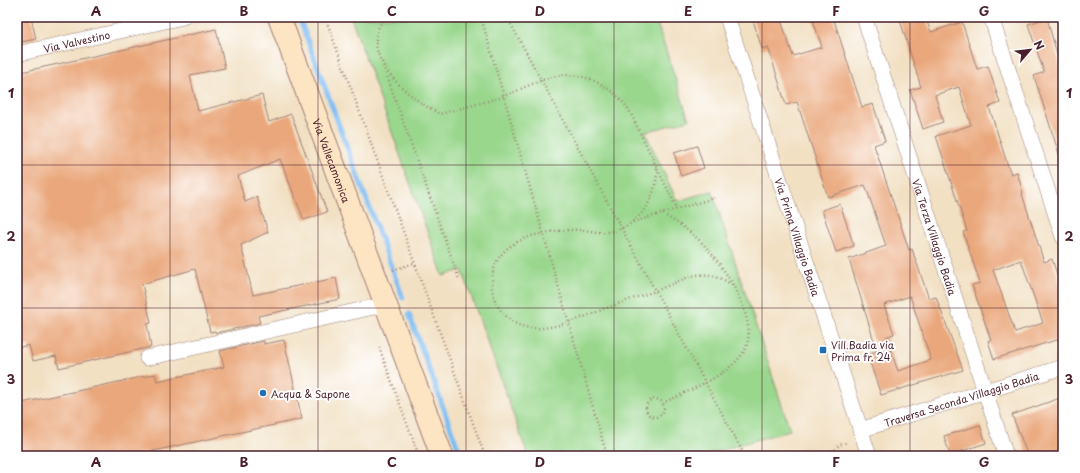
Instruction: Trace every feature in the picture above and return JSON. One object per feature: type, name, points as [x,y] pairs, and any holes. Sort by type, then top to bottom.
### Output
[{"type":"main road","name":"Via Vallecamonica","points":[[279,17],[442,456]]},
{"type":"street","name":"Via Valvestino","points":[[17,54],[183,17]]},
{"type":"street","name":"Via Prima Villaggio Badia","points":[[727,17],[869,456]]},
{"type":"street","name":"Via Terza Villaggio Badia","points":[[864,17],[984,393],[1006,456]]},
{"type":"street","points":[[992,17],[1063,237]]},
{"type":"street","points":[[147,358],[386,304]]},
{"type":"street","name":"Traversa Seconda Villaggio Badia","points":[[860,430],[984,393],[1063,367]]},
{"type":"path","points":[[325,17],[485,456]]},
{"type":"path","points":[[385,17],[376,35],[380,58],[459,279]]},
{"type":"path","points":[[481,17],[607,456]]},
{"type":"path","points":[[507,17],[745,456]]},
{"type":"path","points":[[380,58],[390,74],[409,95],[440,114],[504,96],[556,76],[577,76],[595,81],[609,89],[628,108],[676,209]]},
{"type":"path","points":[[631,223],[641,214],[653,196],[657,168]]},
{"type":"path","points":[[714,198],[683,209],[676,209],[631,223],[608,232],[572,230],[543,234],[517,241],[501,255],[492,275],[494,297],[504,314],[519,325],[538,328],[568,321],[697,275],[720,278],[734,286]]},
{"type":"path","points":[[663,214],[704,244],[720,264],[734,286],[749,329],[748,343],[742,356],[731,366],[663,403]]},
{"type":"path","points":[[397,268],[414,262]]},
{"type":"path","points":[[379,345],[419,456]]},
{"type":"path","points":[[656,398],[663,403],[664,410],[662,415],[653,417],[648,414],[646,408],[650,400],[656,398]]},
{"type":"path","points":[[812,456],[835,450],[839,445],[850,442]]},
{"type":"green space","points":[[351,17],[655,17],[689,120],[645,132],[677,201],[712,191],[790,430],[701,456],[528,456],[462,270],[443,276]]},
{"type":"building","points":[[17,17],[31,17],[36,39],[17,43]]},
{"type":"building","points":[[752,17],[780,17],[793,56],[822,47],[812,17],[833,17],[862,107],[873,104],[885,141],[874,145],[909,250],[912,249],[929,299],[936,297],[963,370],[881,395],[867,354],[877,351],[849,259],[886,246],[867,190],[865,185],[828,197],[797,102],[786,105],[768,47],[762,49]],"holes":[[[910,296],[931,360],[898,371],[886,337],[894,334],[884,305]]]},
{"type":"building","points":[[899,17],[925,17],[931,32],[962,22],[977,69],[988,66],[1000,103],[989,107],[1008,166],[1011,174],[1017,172],[1022,194],[1044,262],[1052,259],[1063,293],[1063,338],[994,359],[988,341],[991,340],[972,285],[980,283],[963,232],[967,231],[936,136],[971,125],[959,87],[935,95],[943,122],[923,129],[910,90],[921,87]],"holes":[[[1021,260],[1043,323],[1015,332],[993,270]]]},
{"type":"building","points":[[1047,18],[1063,76],[1057,78],[1063,97],[1063,156],[1060,157],[1034,76],[1044,72],[1028,24]]},
{"type":"building","points":[[216,29],[225,68],[190,75],[198,111],[262,95],[269,122],[291,114],[327,212],[304,220],[280,159],[238,176],[245,202],[257,197],[268,232],[241,245],[253,295],[336,278],[340,299],[258,316],[260,323],[216,333],[215,331],[210,332],[195,269],[142,284],[151,323],[147,324],[151,347],[59,368],[56,356],[33,361],[29,345],[17,348],[17,73]]},
{"type":"building","points":[[697,146],[704,168],[681,176],[674,153]]},
{"type":"building","points":[[840,204],[854,246],[836,252],[822,210]]},
{"type":"building","points":[[284,340],[302,419],[130,456],[17,456],[17,404],[155,374],[157,381],[224,367],[220,351],[264,341],[264,344]]},
{"type":"building","points":[[1063,397],[1063,456],[1028,456],[1012,415]]},
{"type":"building","points":[[980,425],[986,443],[950,455],[944,436]]},
{"type":"waterway","points":[[299,17],[403,298]]},
{"type":"waterway","points":[[409,314],[461,456]]},
{"type":"place","name":"Vill.Badia via Prima fr. 24","points":[[823,350]]},
{"type":"place","name":"Acqua & Sapone","points":[[263,393]]}]
